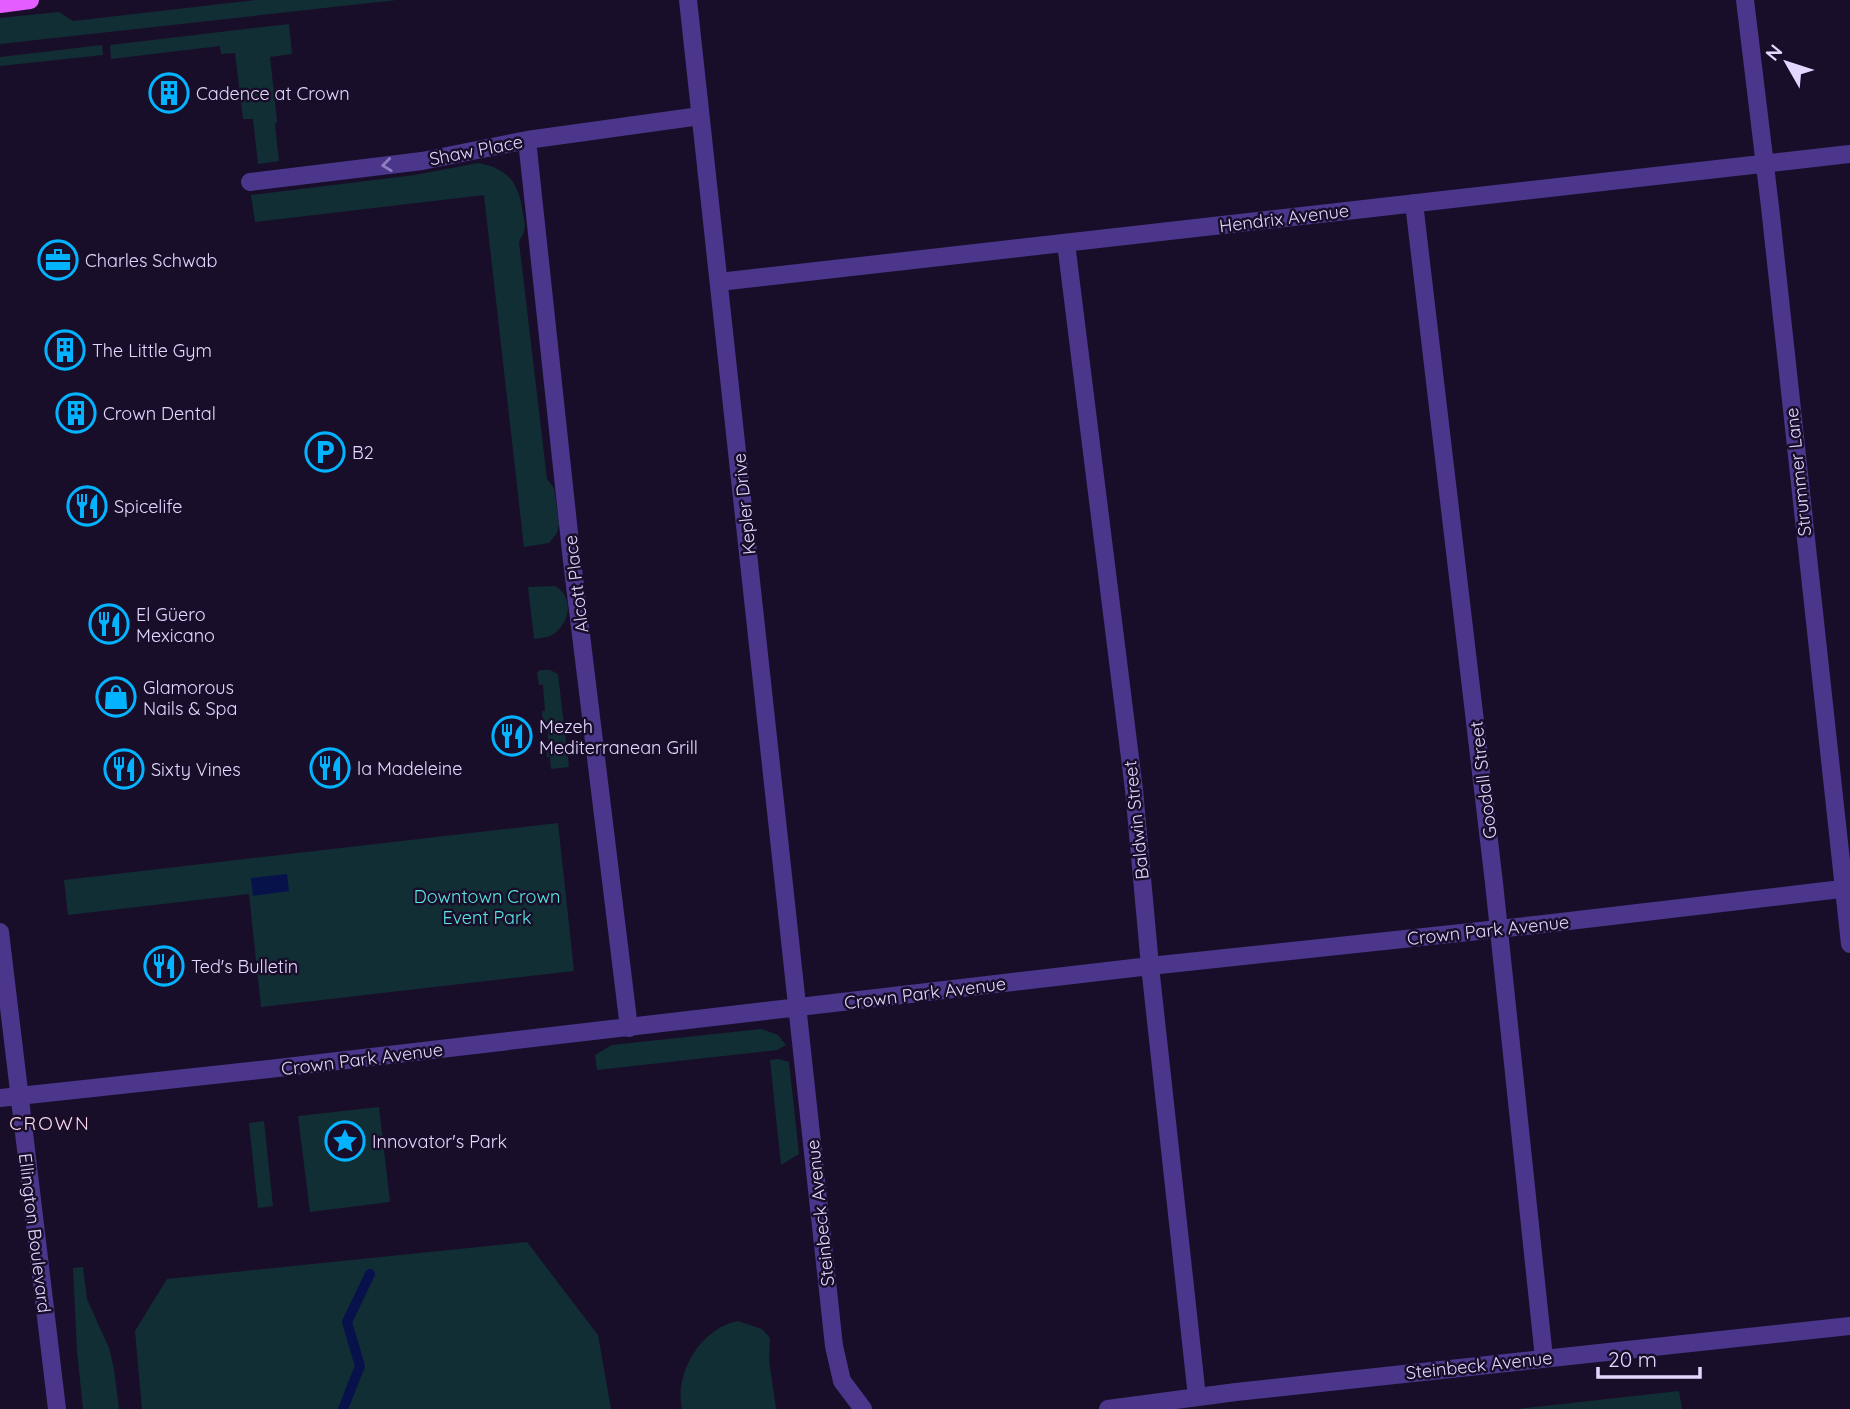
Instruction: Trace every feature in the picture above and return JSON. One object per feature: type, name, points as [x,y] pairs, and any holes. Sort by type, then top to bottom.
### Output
[{"type":"main road","points":[[0,4],[30,0]]},
{"type":"street","name":"Kepler Drive","points":[[688,0],[798,1009]]},
{"type":"street","name":"Strummer Lane","points":[[1745,0],[1847,888],[1850,944]]},
{"type":"street","name":"Shaw Place","points":[[250,182],[422,161],[527,140],[700,116]]},
{"type":"street","name":"Alcott Place","points":[[527,140],[572,561],[629,1028]]},
{"type":"street","name":"Hendrix Avenue","points":[[719,282],[1850,154]]},
{"type":"street","name":"Goodall Street","points":[[1413,203],[1499,929],[1544,1358]]},
{"type":"street","name":"Baldwin Street","points":[[1066,243],[1121,681],[1197,1398]]},
{"type":"street","name":"Crown Park Avenue","points":[[0,1098],[1847,888]]},
{"type":"street","name":"Ellington Boulevard","points":[[0,932],[57,1409]]},
{"type":"street","name":"Steinbeck Avenue","points":[[798,1009],[834,1346],[842,1381],[863,1409]]},
{"type":"street","name":"Steinbeck Avenue","points":[[1108,1409],[1544,1358],[1850,1326]]},
{"type":"green space","points":[[256,0],[397,0],[0,44],[0,18],[59,12],[73,21]]},
{"type":"green space","points":[[289,24],[292,54],[270,57],[279,161],[258,164],[253,119],[243,119],[235,53],[221,54],[220,46],[111,59],[110,45]]},
{"type":"green space","points":[[102,45],[103,55],[0,66],[0,57]]},
{"type":"green space","points":[[478,163],[498,169],[511,180],[519,194],[525,223],[519,242],[547,479],[554,488],[559,524],[557,533],[549,543],[524,547],[484,195],[255,222],[251,195],[415,175]]},
{"type":"green space","points":[[555,586],[566,597],[566,618],[552,635],[534,639],[528,587]]},
{"type":"green space","points":[[541,670],[558,674],[569,767],[551,769],[550,757],[547,757],[546,748],[549,747],[547,724],[543,724],[543,685],[539,685],[537,672]]},
{"type":"green space","name":"Downtown Crown Event Park","points":[[558,823],[574,971],[261,1007],[249,894],[68,915],[64,880]]},
{"type":"green space","points":[[761,1029],[778,1035],[786,1045],[777,1050],[597,1070],[595,1055],[612,1045]]},
{"type":"green space","points":[[770,1060],[789,1062],[799,1154],[781,1165]]},
{"type":"green space","points":[[379,1107],[390,1202],[310,1212],[298,1116]]},
{"type":"green space","points":[[264,1121],[273,1206],[258,1208],[249,1123]]},
{"type":"green space","points":[[527,1242],[598,1335],[611,1409],[142,1409],[135,1331],[167,1279]]},
{"type":"green space","points":[[83,1267],[87,1299],[109,1348],[119,1409],[83,1409],[73,1268]]},
{"type":"green space","points":[[738,1321],[762,1329],[770,1338],[769,1360],[776,1409],[682,1409],[682,1381],[693,1354],[713,1333]]},
{"type":"green space","points":[[1679,1391],[1682,1409],[1517,1409]]},
{"type":"shaded area","points":[[287,874],[289,891],[253,896],[251,878]]},
{"type":"waterway","points":[[343,1409],[360,1366],[347,1322],[370,1274]]},
{"type":"place","name":"Cadence at Crown","points":[[169,93]]},
{"type":"place","name":"Charles Schwab","points":[[58,260]]},
{"type":"place","name":"The Little Gym","points":[[65,350]]},
{"type":"place","name":"Crown Dental","points":[[76,413]]},
{"type":"place","name":"B2","points":[[325,452]]},
{"type":"place","name":"Spicelife","points":[[87,506]]},
{"type":"place","name":"El Güero Mexicano","points":[[109,624]]},
{"type":"place","name":"Glamorous Nails & Spa","points":[[116,697]]},
{"type":"place","name":"Mezeh Mediterranean Grill","points":[[512,736]]},
{"type":"place","name":"la Madeleine","points":[[330,768]]},
{"type":"place","name":"Sixty Vines","points":[[124,769]]},
{"type":"place","name":"Ted's Bulletin","points":[[164,966]]},
{"type":"place","name":"Innovator's Park","points":[[345,1141]]},
{"type":"district","name":"CROWN","points":[[50,1123]]}]
